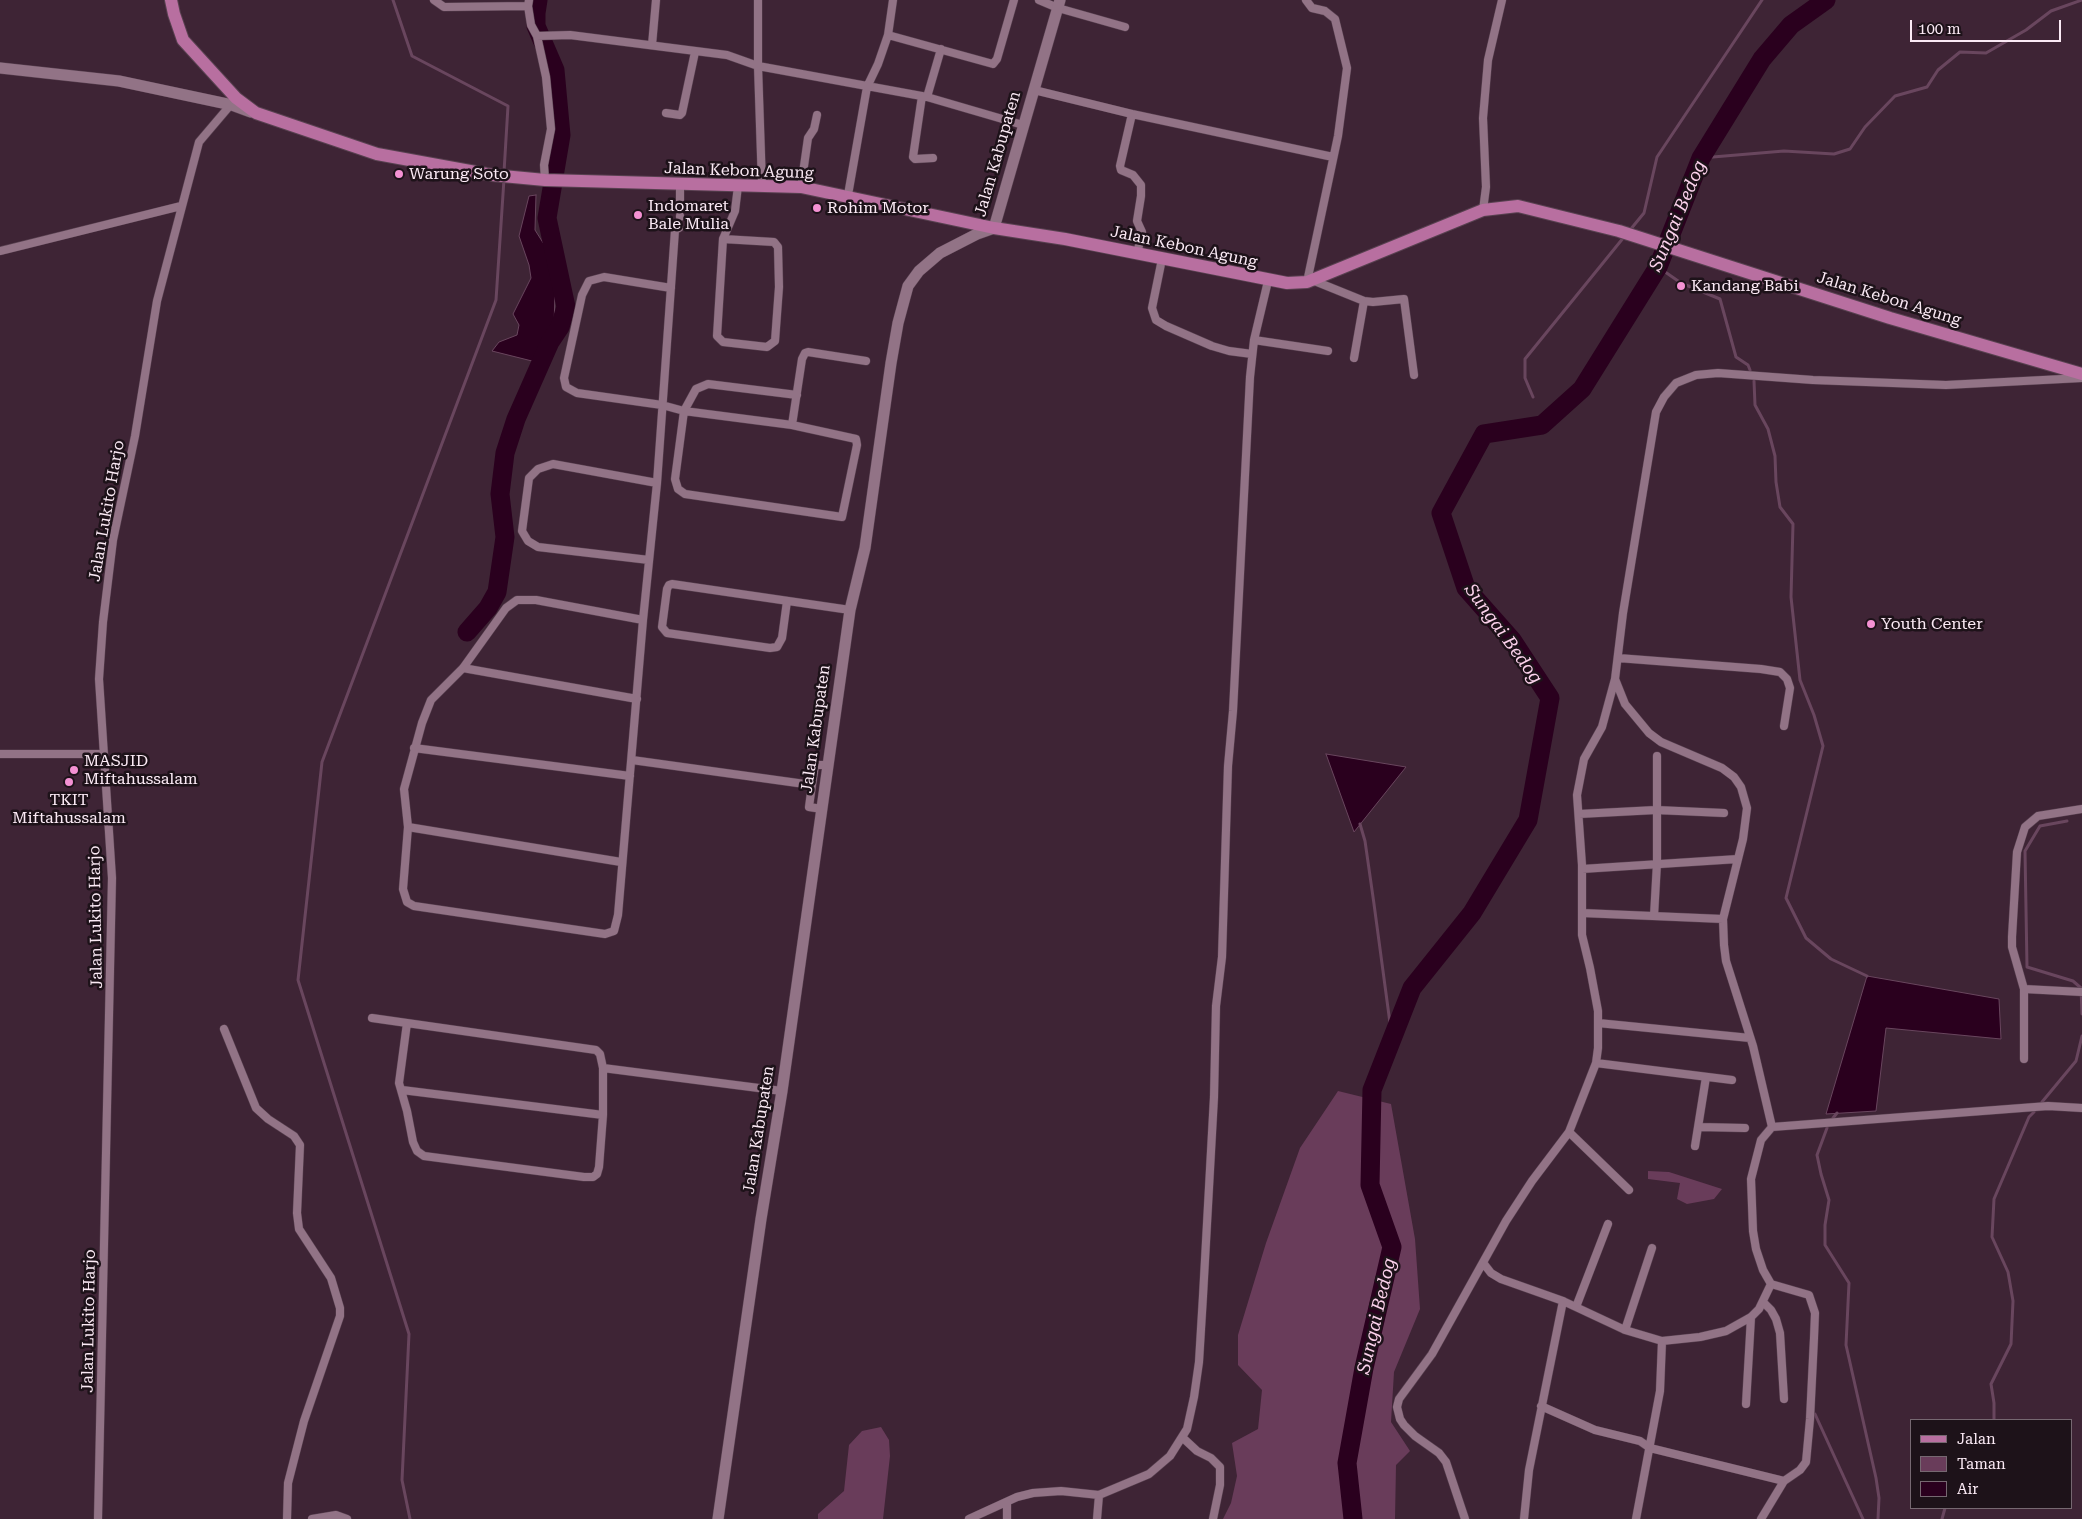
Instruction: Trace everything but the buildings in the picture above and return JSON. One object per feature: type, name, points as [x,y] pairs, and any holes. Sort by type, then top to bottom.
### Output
[{"type":"main road","name":"Jalan Kebon Agung","points":[[171,0],[184,40],[234,102],[256,113],[377,154],[512,178],[801,187],[848,195],[994,228],[1065,239],[1268,281],[1287,283],[1309,281],[1483,210],[1518,206],[1619,230],[1890,318],[2082,374]]},
{"type":"main road","name":"Jalan Kabupaten","points":[[718,1519],[761,1218],[782,1091],[850,610],[865,548],[891,363],[908,286],[919,271],[940,253],[977,234],[994,228],[1059,4]]},
{"type":"main road","points":[[0,68],[119,81],[234,102]]},
{"type":"street","points":[[434,0],[444,7],[529,3],[531,25],[537,36],[546,77],[552,129],[544,165],[545,180]]},
{"type":"street","points":[[652,45],[656,0]]},
{"type":"street","points":[[758,0],[762,185]]},
{"type":"street","points":[[848,195],[868,87],[888,35],[893,0]]},
{"type":"street","points":[[888,35],[993,64],[997,59],[1014,0]]},
{"type":"street","points":[[1039,0],[1059,4],[1125,27]]},
{"type":"street","points":[[1306,0],[1312,8],[1325,12],[1335,19],[1347,68],[1338,136],[1309,281],[1364,301],[1373,302],[1404,298],[1414,375]]},
{"type":"street","points":[[1483,210],[1486,187],[1483,118],[1488,60],[1502,0]]},
{"type":"street","points":[[537,36],[570,35],[727,55],[758,66],[924,97],[1023,125]]},
{"type":"street","points":[[933,158],[915,160],[913,157],[924,97],[941,49]]},
{"type":"street","points":[[666,113],[680,115],[682,113],[695,52]]},
{"type":"street","points":[[1034,90],[1132,114],[1333,157]]},
{"type":"street","name":"Jalan Lukito Harjo","points":[[98,1519],[112,878],[98,679],[103,622],[113,540],[135,436],[157,301],[199,142],[234,102]]},
{"type":"street","points":[[1132,114],[1120,170],[1133,175],[1141,185],[1137,221],[1142,232],[1137,254]]},
{"type":"street","points":[[801,187],[808,138],[814,129],[817,115]]},
{"type":"street","points":[[680,184],[680,202]]},
{"type":"street","points":[[723,239],[774,242],[778,247],[779,288],[775,341],[768,347],[723,342],[718,336],[723,239],[735,211],[738,186]]},
{"type":"street","points":[[0,251],[182,206]]},
{"type":"street","points":[[643,620],[536,600],[517,600],[506,608],[463,668],[431,700],[414,748],[404,789],[408,827],[403,890],[407,902],[414,906],[605,934],[614,931],[618,915],[621,862],[657,483],[675,230],[679,228]]},
{"type":"street","points":[[1162,259],[1152,308],[1156,320],[1212,346],[1252,354]]},
{"type":"street","points":[[671,288],[604,277],[590,281],[582,295],[564,378],[566,387],[577,393],[662,405],[684,410],[848,436],[856,439],[857,444],[842,517],[685,494],[678,489],[675,479],[684,410],[696,389],[708,384],[797,395]]},
{"type":"street","points":[[969,1519],[1017,1497],[1044,1492],[1080,1492],[1099,1495],[1149,1474],[1170,1456],[1187,1429],[1191,1414],[1199,1362],[1214,1097],[1214,1033],[1222,957],[1228,766],[1233,711],[1252,354],[1268,281]]},
{"type":"street","points":[[1354,358],[1364,301]]},
{"type":"street","points":[[1254,340],[1328,351]]},
{"type":"street","points":[[792,426],[802,359],[805,353],[866,361]]},
{"type":"street","points":[[1465,1519],[1446,1462],[1439,1453],[1415,1436],[1404,1425],[1400,1419],[1397,1407],[1399,1399],[1432,1354],[1517,1204],[1569,1132],[1596,1064],[1598,1023],[1590,968],[1582,935],[1582,869],[1577,796],[1584,759],[1602,728],[1615,679],[1656,412],[1664,397],[1676,383],[1696,375],[1718,373],[1812,380],[1946,386],[2082,378]]},
{"type":"street","points":[[649,560],[538,547],[528,541],[522,531],[529,478],[538,469],[553,464],[657,483]]},
{"type":"street","points":[[788,601],[782,638],[778,646],[770,648],[667,633],[662,627],[667,589],[672,584],[850,610]]},
{"type":"street","points":[[1618,658],[1780,672],[1787,679],[1790,688],[1784,726]]},
{"type":"street","points":[[463,668],[637,699]]},
{"type":"street","points":[[1615,679],[1626,704],[1650,733],[1661,742],[1722,768],[1734,777],[1742,787],[1747,808],[1743,839],[1724,919],[1726,961],[1750,1038],[1766,1096],[1772,1127]]},
{"type":"street","points":[[414,748],[630,776]]},
{"type":"street","points":[[0,754],[102,754]]},
{"type":"street","points":[[1654,916],[1657,863],[1657,756]]},
{"type":"street","points":[[632,760],[812,785]]},
{"type":"street","points":[[822,810],[809,807],[815,765],[828,765]]},
{"type":"street","points":[[2024,1059],[2024,989],[2012,947],[2017,852],[2025,827],[2038,816],[2082,809]]},
{"type":"street","points":[[1579,814],[1656,810],[1724,813]]},
{"type":"street","points":[[408,827],[621,862]]},
{"type":"street","points":[[1582,869],[1738,859]]},
{"type":"street","points":[[1582,913],[1724,919]]},
{"type":"street","points":[[2024,989],[2079,992]]},
{"type":"street","points":[[372,1018],[407,1023],[596,1050],[600,1054],[603,1068],[603,1115],[597,1174],[593,1177],[584,1177],[424,1156],[417,1151],[413,1142],[399,1082],[407,1023]]},
{"type":"street","points":[[1598,1023],[1750,1038]]},
{"type":"street","points":[[224,1029],[256,1108],[268,1120],[294,1136],[300,1144],[297,1212],[299,1229],[331,1278],[340,1308],[340,1316],[304,1421],[288,1483],[287,1519]]},
{"type":"street","points":[[1596,1064],[1732,1080]]},
{"type":"street","points":[[603,1068],[782,1091]]},
{"type":"street","points":[[1695,1146],[1706,1077]]},
{"type":"street","points":[[402,1090],[603,1115]]},
{"type":"street","points":[[1761,1519],[1784,1481],[1800,1470],[1806,1462],[1815,1312],[1809,1295],[1771,1284],[1763,1270],[1756,1249],[1753,1231],[1751,1179],[1761,1140],[1772,1127],[2048,1106],[2082,1108]]},
{"type":"street","points":[[1699,1126],[1745,1128]]},
{"type":"street","points":[[1569,1132],[1629,1190]]},
{"type":"street","points":[[1576,1307],[1608,1224]]},
{"type":"street","points":[[1625,1330],[1652,1248]]},
{"type":"street","points":[[1484,1264],[1491,1273],[1501,1279],[1563,1301],[1625,1330],[1662,1341],[1700,1337],[1726,1331],[1750,1317],[1763,1302],[1771,1284]]},
{"type":"street","points":[[1524,1519],[1529,1470],[1563,1301]]},
{"type":"street","points":[[1763,1302],[1771,1310],[1780,1333],[1784,1398]]},
{"type":"street","points":[[1746,1404],[1750,1317]]},
{"type":"street","points":[[1636,1519],[1660,1391],[1662,1341]]},
{"type":"street","points":[[1541,1406],[1596,1430],[1640,1441],[1650,1448],[1784,1481]]},
{"type":"street","points":[[1182,1436],[1197,1451],[1211,1458],[1220,1467],[1220,1485],[1214,1519]]},
{"type":"street","points":[[1097,1519],[1099,1495]]},
{"type":"street","points":[[1006,1502],[1006,1519]]},
{"type":"street","points":[[312,1519],[336,1515],[342,1515],[347,1519]]},
{"type":"green space","points":[[1338,1091],[1391,1104],[1415,1239],[1420,1309],[1394,1372],[1391,1422],[1410,1451],[1396,1465],[1395,1519],[1223,1519],[1231,1503],[1237,1476],[1232,1443],[1258,1429],[1262,1390],[1238,1365],[1238,1335],[1266,1243],[1300,1148]]},
{"type":"green space","points":[[1648,1171],[1669,1172],[1722,1189],[1714,1199],[1687,1204],[1677,1199],[1680,1183],[1648,1179]]},
{"type":"green space","points":[[881,1427],[889,1440],[890,1456],[883,1519],[818,1519],[818,1514],[844,1491],[849,1445],[862,1431]]},
{"type":"water","points":[[536,195],[535,230],[547,249],[555,293],[554,326],[536,362],[492,351],[499,342],[517,335],[519,325],[513,314],[531,278],[529,265],[519,236],[529,196]]},
{"type":"water","points":[[1326,754],[1406,767],[1354,832]]},
{"type":"water","points":[[1867,976],[1999,999],[2001,1039],[1886,1028],[1876,1111],[1826,1114]]},
{"type":"waterway","points":[[393,0],[412,56],[508,106],[504,172]]},
{"type":"waterway","points":[[467,632],[488,608],[497,592],[505,537],[500,494],[505,453],[516,419],[550,342],[560,327],[566,307],[547,218],[561,135],[555,70],[536,26],[538,0]]},
{"type":"waterway","points":[[1630,230],[1644,213],[1657,157],[1762,0]]},
{"type":"waterway","name":"Sungai Bedog","points":[[1353,1519],[1347,1463],[1364,1368],[1392,1247],[1370,1185],[1372,1090],[1412,988],[1472,913],[1528,820],[1550,698],[1512,640],[1466,588],[1441,513],[1484,434],[1542,425],[1582,389],[1658,267],[1701,158],[1762,59],[1791,25],[1826,0]]},
{"type":"waterway","points":[[1701,158],[1784,151],[1834,154],[1850,149],[1865,127],[1895,96],[1927,87],[1938,70],[1960,52],[1986,53],[2026,30],[2051,11],[2082,0]]},
{"type":"waterway","points":[[410,1519],[402,1480],[409,1334],[298,980],[322,762],[496,300],[504,179]]},
{"type":"waterway","points":[[1533,397],[1525,378],[1525,359],[1624,237]]},
{"type":"waterway","points":[[1658,267],[1681,283],[1720,299],[1736,357],[1748,365],[1750,370]]},
{"type":"waterway","points":[[1754,381],[1755,405],[1768,429],[1775,456],[1776,482],[1780,507],[1793,524],[1791,597],[1800,680],[1814,715],[1823,746],[1786,898],[1806,938],[1831,959],[1867,976]]},
{"type":"waterway","points":[[2067,821],[2040,826],[2025,851],[2027,967],[2073,981],[2081,988],[2082,1014]]},
{"type":"waterway","points":[[1360,824],[1365,841],[1392,1038]]},
{"type":"waterway","points":[[2042,1102],[2076,1061],[2082,1036]]},
{"type":"waterway","points":[[1994,1419],[1991,1384],[2011,1344],[2013,1301],[2008,1272],[1992,1237],[1994,1199],[2029,1117],[2034,1112]]},
{"type":"waterway","points":[[1833,1118],[1837,1113]]},
{"type":"waterway","points":[[1827,1128],[1817,1155],[1829,1200],[1825,1225],[1825,1245],[1849,1283],[1846,1345],[1876,1478],[1879,1498],[1878,1519]]},
{"type":"waterway","points":[[1815,1414],[1863,1519]]},
{"type":"waterway","points":[[1942,1519],[1945,1509]]},
{"type":"tunnel","points":[[680,202],[680,216]]},
{"type":"place","name":"Warung Soto","points":[[399,174]]},
{"type":"place","name":"Rohim Motor","points":[[817,208]]},
{"type":"place","name":"Indomaret Bale Mulia","points":[[638,215]]},
{"type":"place","name":"Kandang Babi","points":[[1681,286]]},
{"type":"place","name":"Youth Center","points":[[1871,624]]},
{"type":"place","name":"MASJID Miftahussalam","points":[[74,770]]},
{"type":"place","name":"TKIT Miftahussalam","points":[[69,782]]}]
